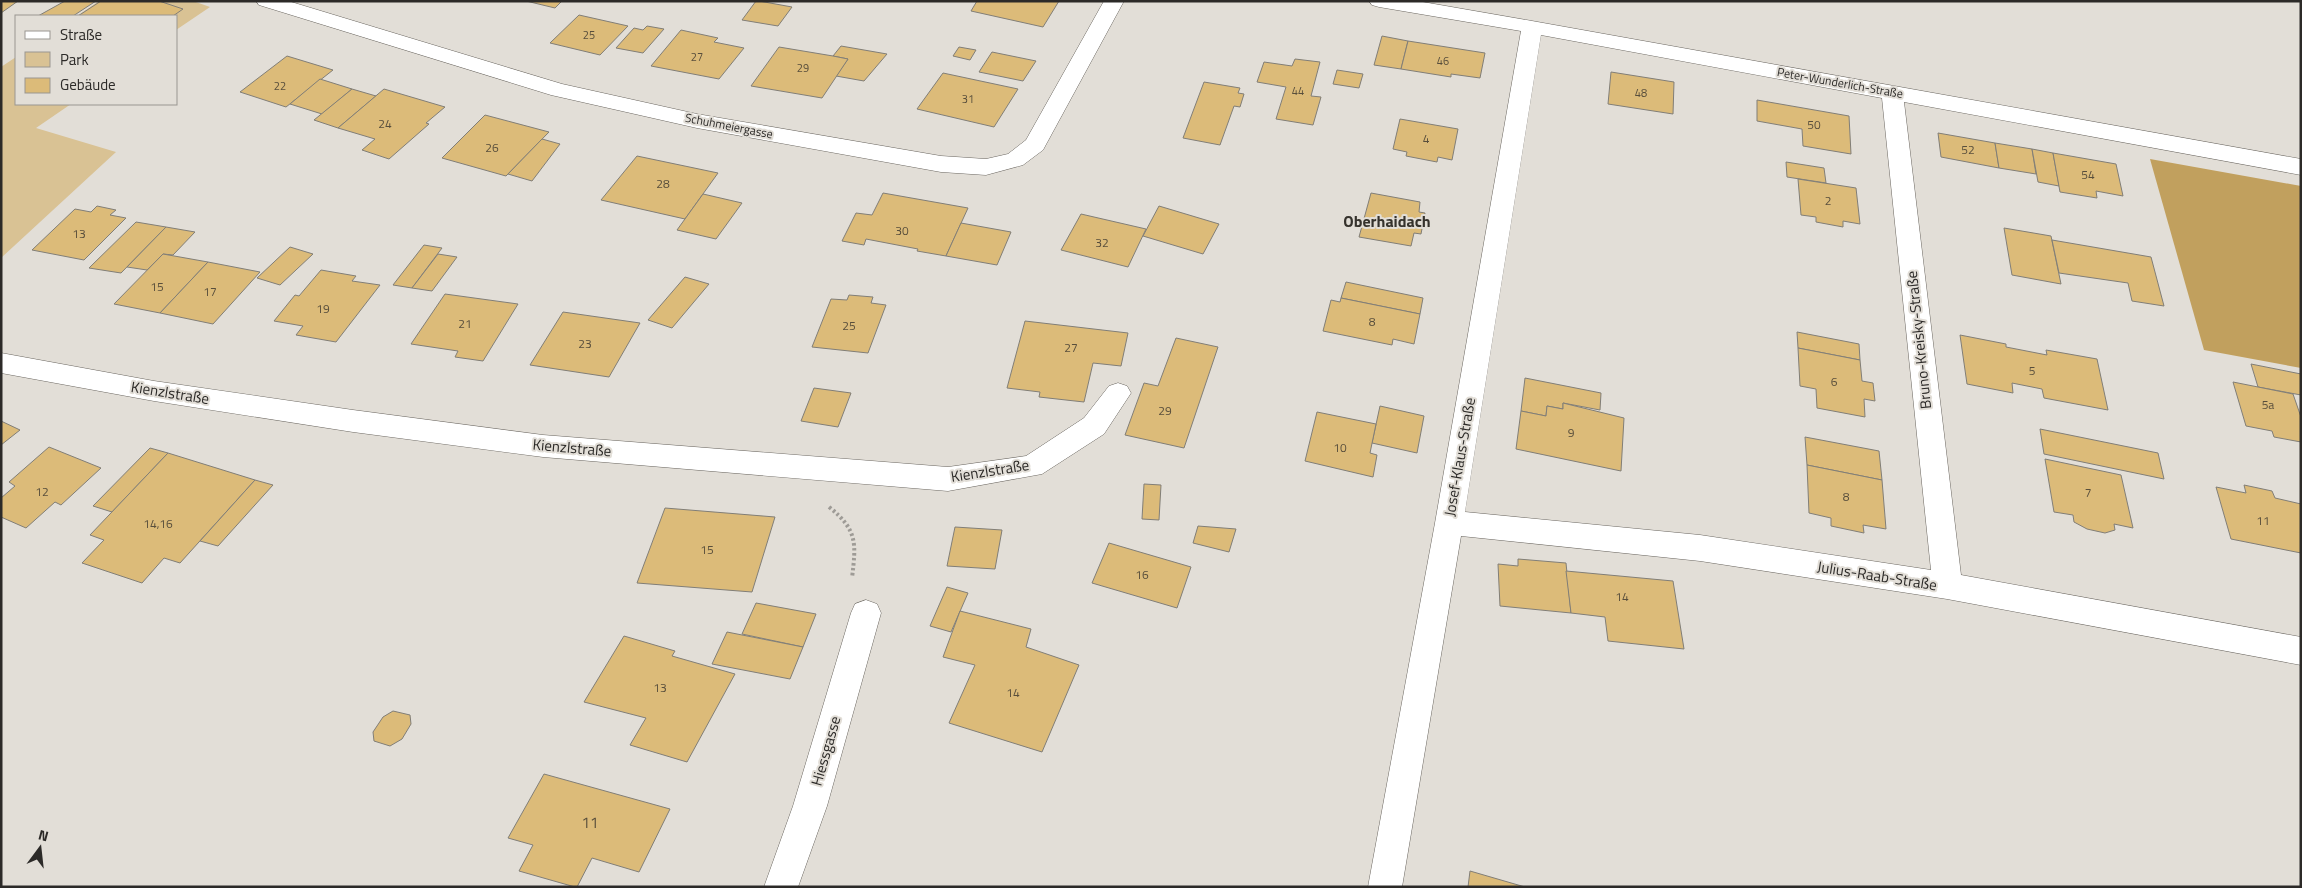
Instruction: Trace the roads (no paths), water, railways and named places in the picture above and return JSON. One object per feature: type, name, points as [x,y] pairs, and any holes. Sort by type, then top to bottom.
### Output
[{"type":"street","name":"Schuhmeiergasse","points":[[266,1],[559,90],[697,121],[941,164],[986,167],[1015,160],[1035,145],[1114,1]]},
{"type":"street","name":"Peter-Wunderlich-Straße","points":[[1379,1],[1532,27],[2301,167]]},
{"type":"street","name":"Josef-Klaus-Straße","points":[[1385,887],[1449,523],[1532,27]]},
{"type":"street","name":"Bruno-Kreisky-Straße","points":[[1892,93],[1947,586]]},
{"type":"street","name":"Kienzlstraße","points":[[1,363],[154,391],[353,421],[543,446],[948,479],[1032,466],[1094,426],[1118,394]]},
{"type":"street","name":"Julius-Raab-Straße","points":[[1449,523],[1700,548],[1947,586],[2301,651]]},
{"type":"street","name":"Hiessgasse","points":[[781,887],[810,806],[866,613]]},
{"type":"district","name":"Oberhaidach","points":[[1387,221]]}]
